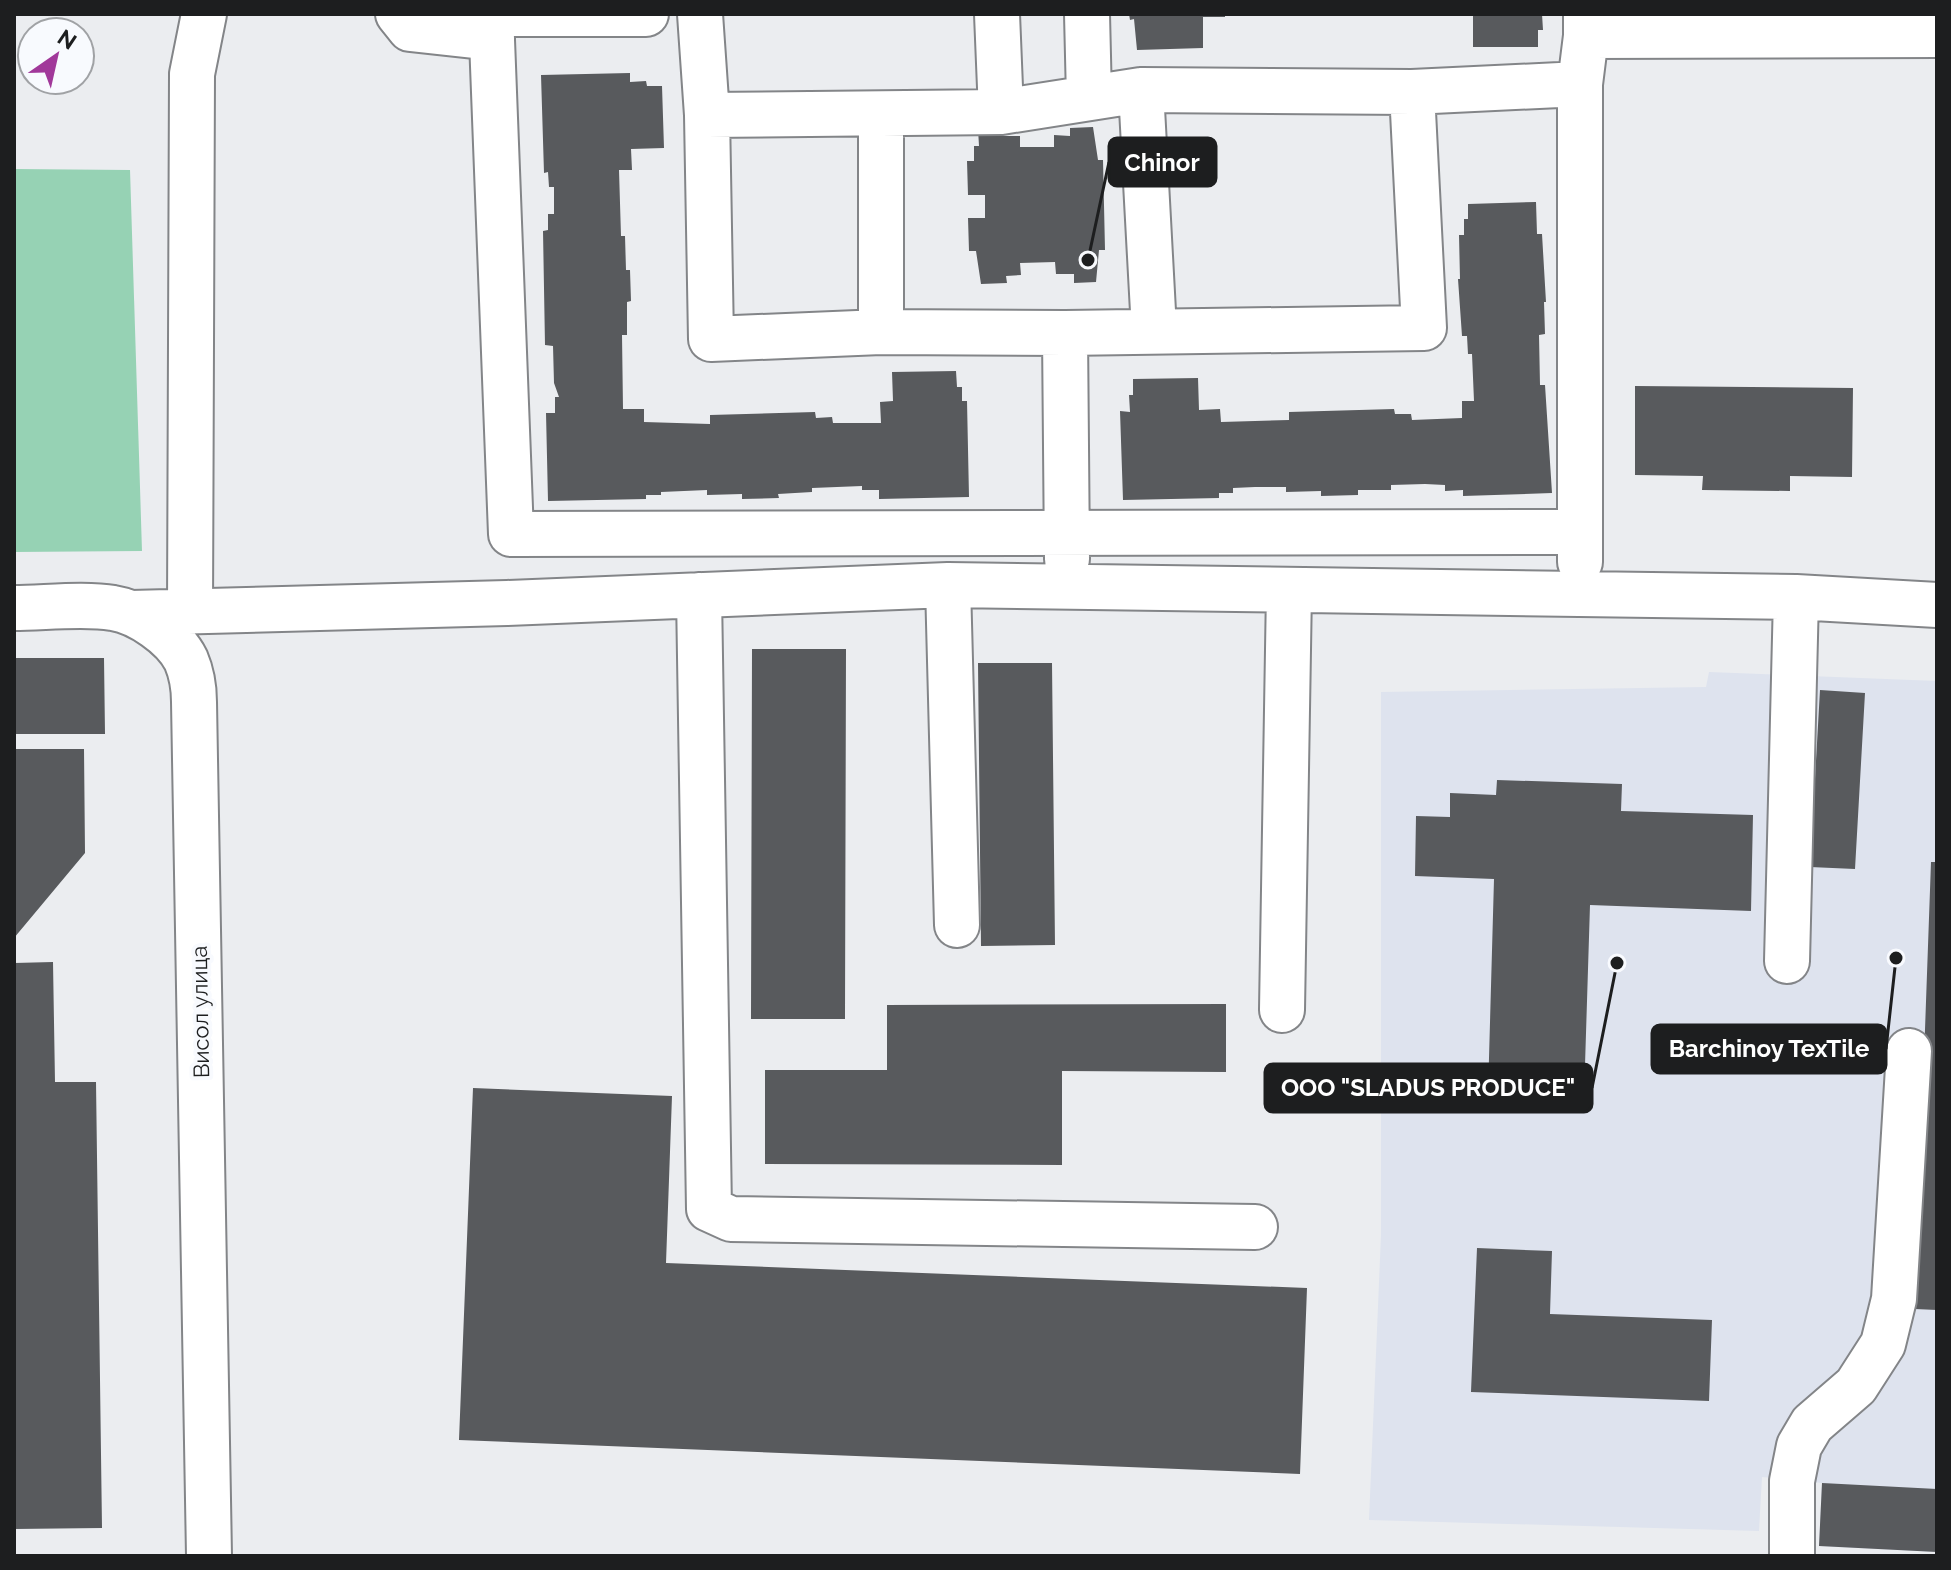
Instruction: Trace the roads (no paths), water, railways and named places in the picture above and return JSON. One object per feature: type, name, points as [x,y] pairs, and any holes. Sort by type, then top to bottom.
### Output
[{"type":"street","points":[[190,612],[192,74],[204,14]]},
{"type":"street","points":[[398,14],[410,29],[651,15]]},
{"type":"street","points":[[700,14],[707,115],[711,339],[881,332],[1424,328],[1412,92]]},
{"type":"street","points":[[997,14],[1001,112]]},
{"type":"street","points":[[1087,14],[1089,98]]},
{"type":"street","points":[[496,22],[511,534],[507,603]]},
{"type":"street","points":[[1580,594],[1580,84],[1586,25],[1937,35]]},
{"type":"street","points":[[707,115],[1001,112],[1141,90],[1412,92],[1580,84]]},
{"type":"street","points":[[1141,90],[1154,330]]},
{"type":"street","points":[[881,114],[881,332]]},
{"type":"street","points":[[1065,333],[1067,587]]},
{"type":"street","points":[[511,534],[1580,532]]},
{"type":"street","points":[[131,613],[507,603],[948,585],[1796,597],[1937,605]]},
{"type":"street","points":[[948,585],[957,925]]},
{"type":"street","points":[[1282,1010],[1289,590]]},
{"type":"street","points":[[699,595],[709,1209],[731,1219],[1255,1227]]},
{"type":"street","points":[[1787,961],[1796,597]]},
{"type":"street","name":"Висол улица","points":[[14,608],[112,607],[131,613],[180,650],[187,662],[194,688],[209,1556]]},
{"type":"street","points":[[1792,1556],[1792,1481],[1799,1446],[1812,1424],[1856,1386],[1883,1344],[1894,1299],[1909,1051]]},
{"type":"place","name":"Chinor","points":[[1088,260]]},
{"type":"place","name":"Barchinoy TexTile","points":[[1896,958]]},
{"type":"place","name":"OOO \"SLADUS PRODUCE\"","points":[[1617,963]]}]
